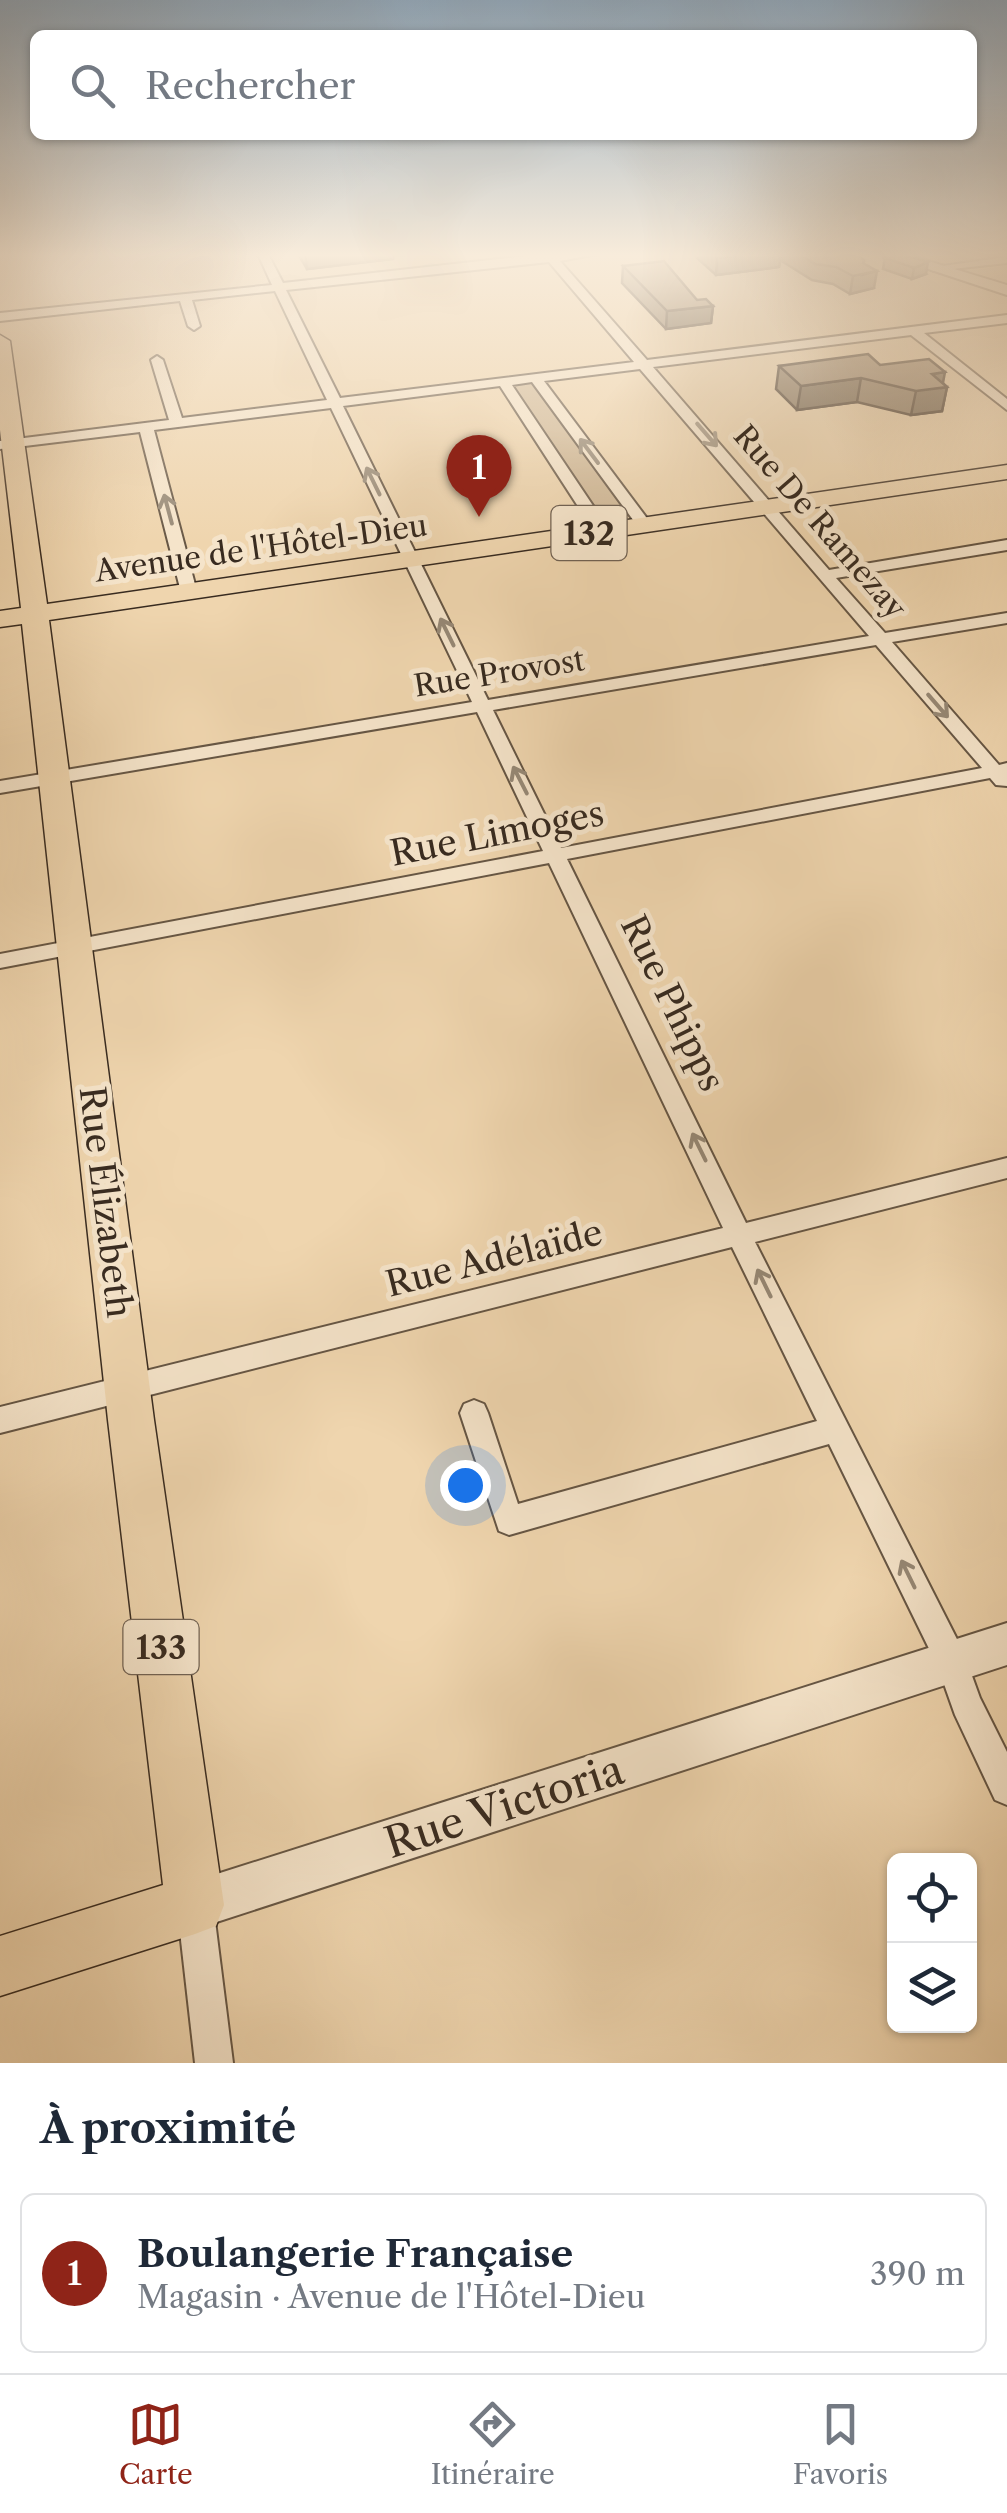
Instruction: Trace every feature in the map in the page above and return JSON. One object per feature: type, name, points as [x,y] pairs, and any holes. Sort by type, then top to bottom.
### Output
[{"type":"main road","name":"Rue Élizabeth","points":[[1,350],[6,444],[56,778],[195,1904]]},
{"type":"main road","name":"Avenue de l'Hôtel-Dieu","points":[[0,619],[1007,472]]},
{"type":"main road","name":"Rue Victoria","points":[[0,1966],[195,1904]]},
{"type":"street","name":"Rue Phipps","points":[[309,350],[952,1662],[966,1704],[1007,1788]]},
{"type":"street","name":"Rue De Ramezay","points":[[633,350],[1003,776]]},
{"type":"street","points":[[6,444],[754,350]]},
{"type":"street","points":[[939,350],[1007,406]]},
{"type":"street","points":[[157,360],[177,423]]},
{"type":"street","points":[[535,378],[644,525]]},
{"type":"street","points":[[504,382],[602,531]]},
{"type":"street","points":[[146,427],[189,592]]},
{"type":"street","points":[[825,575],[1007,546]]},
{"type":"street","name":"Rue Provost","points":[[0,788],[1007,618]]},
{"type":"street","name":"Rue Limoges","points":[[0,961],[557,854],[1003,776]]},
{"type":"street","name":"Rue Adélaïde","points":[[0,1420],[1007,1168]]},
{"type":"street","points":[[474,1414],[510,1521],[836,1430]]},
{"type":"street","name":"Rue Victoria","points":[[195,1904],[1007,1644]]},
{"type":"street","name":"Rue Élizabeth","points":[[195,1904],[214,2063]]},
{"type":"shaded area","points":[[530,377],[629,514],[604,519],[497,381]]},
{"type":"building","points":[[868,354],[880,365],[929,359],[945,372],[932,374],[947,387],[916,391],[861,378],[801,386],[779,366]]},
{"type":"place","name":"Boulangerie Française","points":[[479,517]]}]
